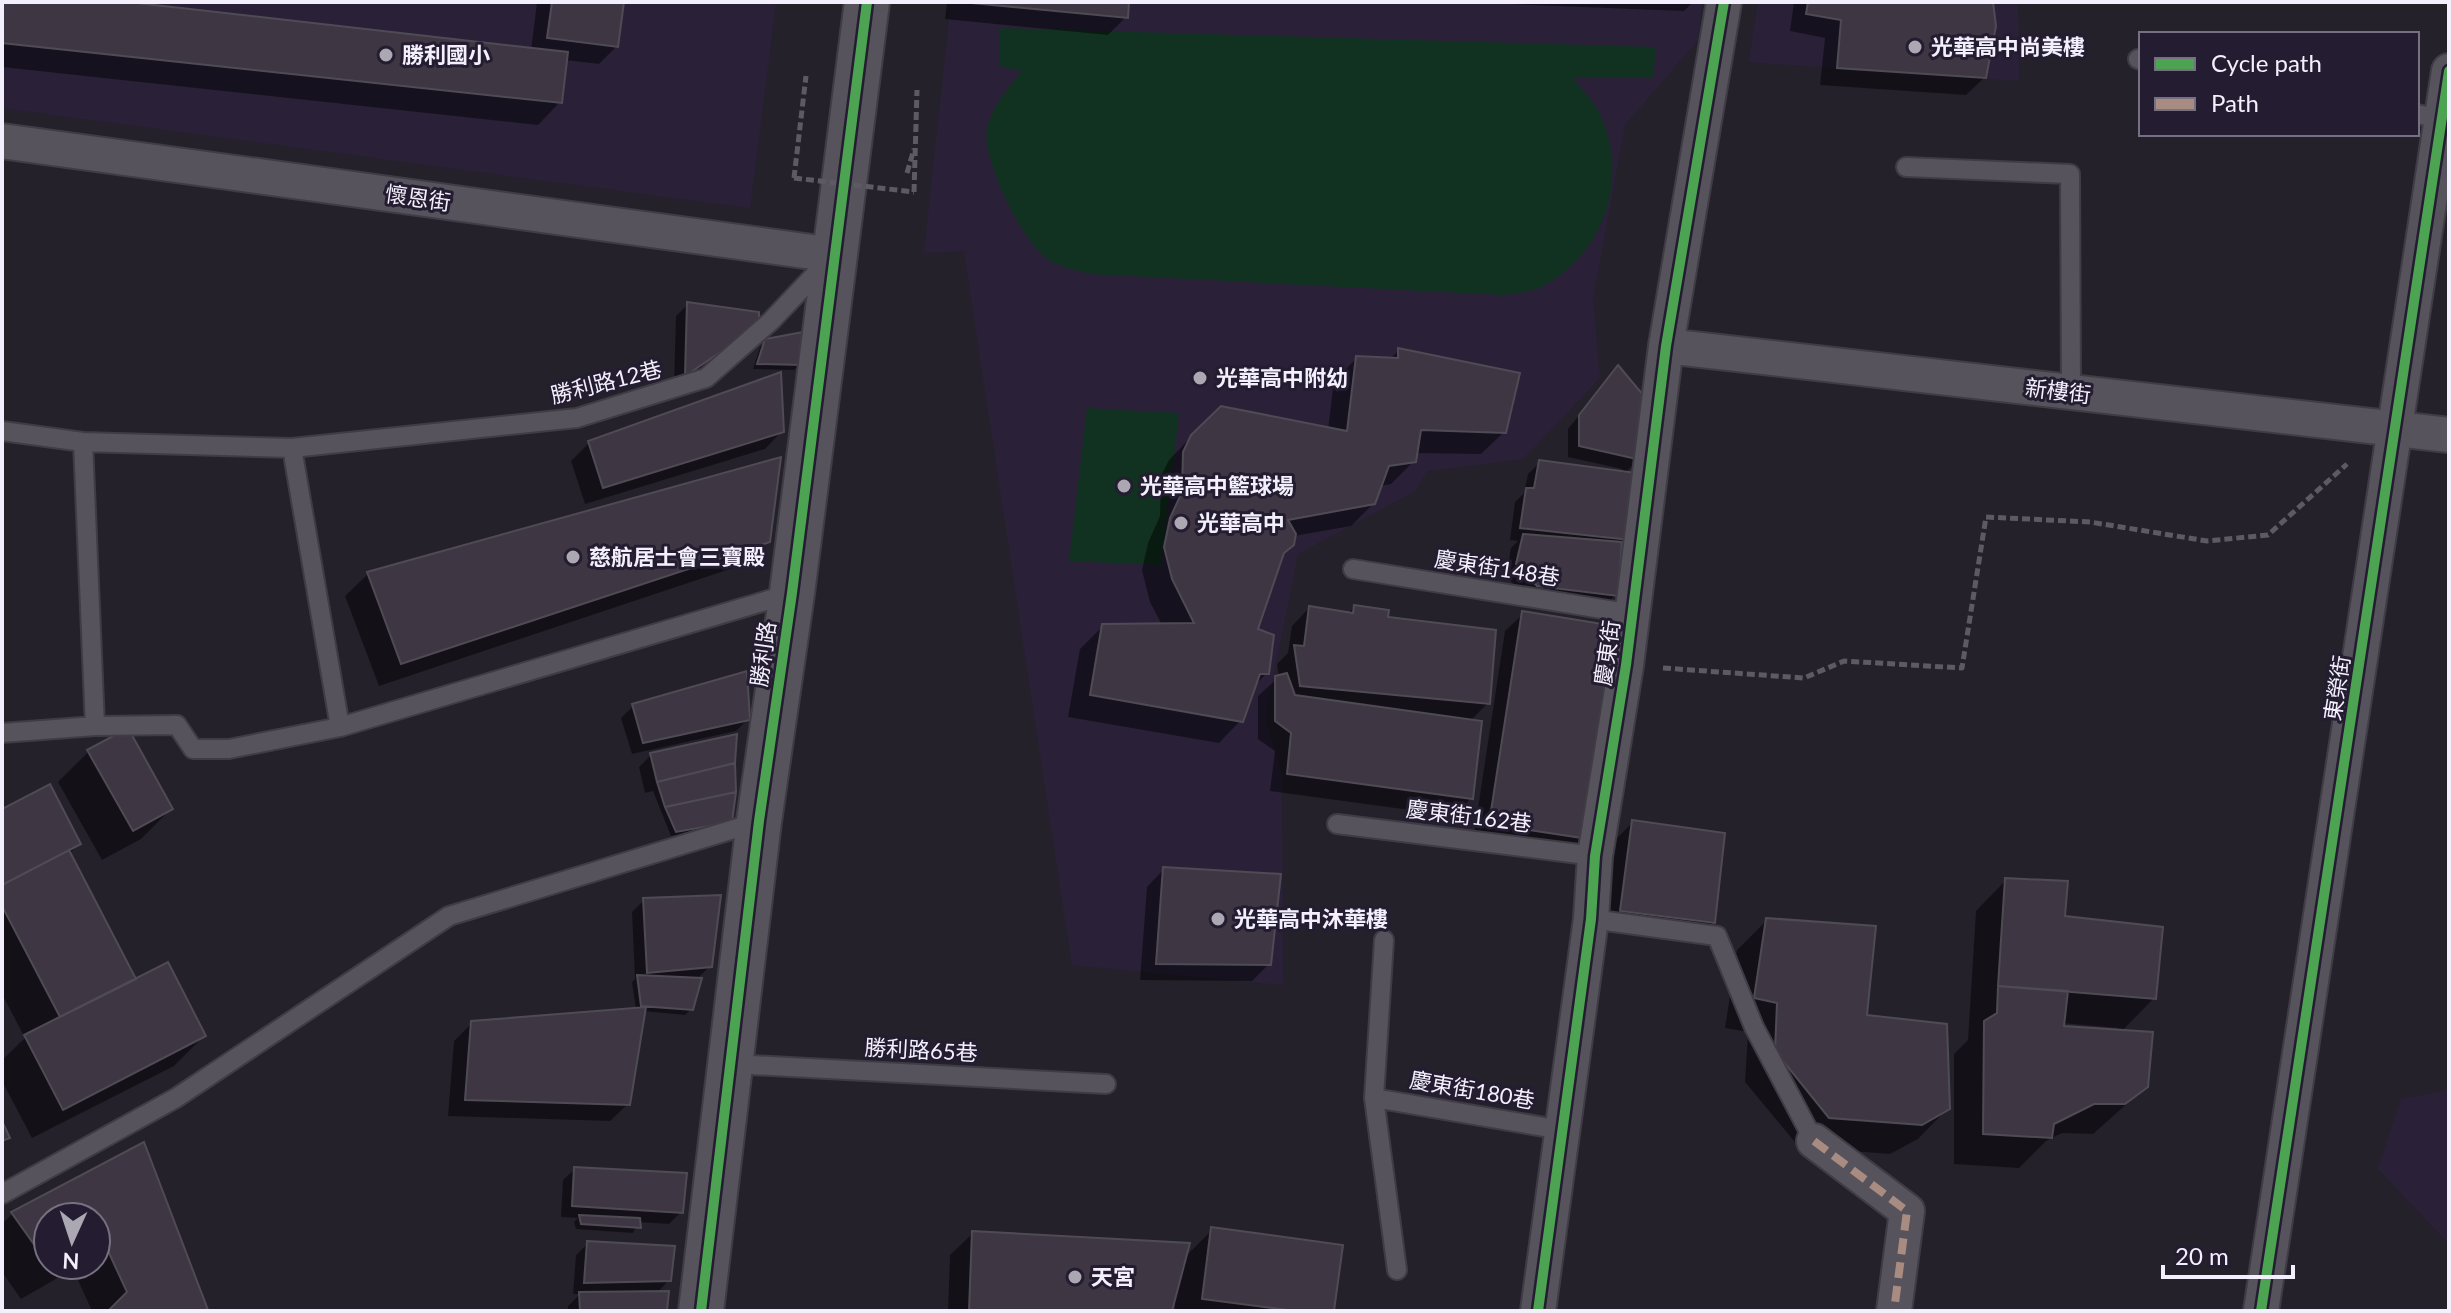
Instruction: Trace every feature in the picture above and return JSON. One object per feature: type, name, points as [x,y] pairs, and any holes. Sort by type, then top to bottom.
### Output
[{"type":"street","name":"勝利路","points":[[701,1311],[733,1064],[759,821],[792,593],[867,2]]},
{"type":"street","name":"慶東街","points":[[1538,1311],[1591,919],[1595,856],[1626,665],[1666,346],[1724,2]]},
{"type":"street","name":"東榮街","points":[[2261,1311],[2397,430],[2429,117],[2449,71]]},
{"type":"street","name":"懷恩街","points":[[2,141],[834,255]]},
{"type":"street","name":"新樓街","points":[[1666,346],[2449,435]]},
{"type":"street","points":[[1814,1141],[1907,1211],[1894,1311]]},
{"type":"lane","points":[[1906,167],[2070,174],[2071,392]]},
{"type":"lane","name":"勝利路12巷","points":[[2,431],[83,442],[292,448],[577,418],[655,397],[706,378],[771,321],[834,255]]},
{"type":"lane","points":[[83,442],[95,726]]},
{"type":"lane","points":[[292,448],[340,727]]},
{"type":"lane","name":"慶東街148巷","points":[[1353,569],[1633,614]]},
{"type":"lane","points":[[2,733],[95,726],[177,725],[193,749],[229,749],[340,727],[792,593]]},
{"type":"lane","points":[[2,1194],[176,1098],[449,916],[759,821]]},
{"type":"lane","name":"慶東街162巷","points":[[1337,824],[1595,856]]},
{"type":"lane","points":[[1591,919],[1717,936],[1754,1027],[1814,1141]]},
{"type":"lane","name":"慶東街180巷","points":[[1384,940],[1374,1098],[1397,1270]]},
{"type":"lane","name":"勝利路65巷","points":[[733,1064],[1106,1084]]},
{"type":"lane","name":"慶東街180巷","points":[[1374,1098],[1562,1130]]},
{"type":"path","points":[[806,76],[794,178],[914,192],[917,90]]},
{"type":"path","points":[[907,173],[918,136]]},
{"type":"path","points":[[1626,665],[1804,678],[1844,661],[1962,668],[1986,517],[2090,522],[2207,541],[2268,535],[2342,468],[2397,430]]},
{"type":"shaded area","name":"勝利國小","points":[[2,2],[776,2],[750,208],[2,108]]},
{"type":"shaded area","name":"光華高中","points":[[951,2],[1702,2],[1698,40],[1625,125],[1593,299],[1600,378],[1523,459],[1427,471],[1415,491],[1298,554],[1265,718],[1282,775],[1283,985],[1072,965],[964,251],[924,253]]},
{"type":"shaded area","name":"光華高中尚美樓","points":[[1758,2],[2018,2],[2019,81],[1749,62]]},
{"type":"shaded area","points":[[2449,1090],[2449,1244],[2378,1169],[2401,1099]]},
{"type":"green space","points":[[999,28],[1656,47],[1653,78],[1573,78],[1599,112],[1608,136],[1612,186],[1606,209],[1597,232],[1584,252],[1566,270],[1541,287],[1503,295],[1090,274],[1049,260],[1016,219],[990,159],[987,142],[989,121],[1001,98],[1022,71],[999,66]]},
{"type":"green space","name":"光華高中籃球場","points":[[1087,408],[1179,413],[1161,565],[1069,561]]},
{"type":"building","points":[[2,2],[128,2],[568,52],[562,103],[2,43]]},
{"type":"building","points":[[552,2],[624,2],[618,47],[547,38]]},
{"type":"building","points":[[961,2],[1129,2],[1128,18]]},
{"type":"building","name":"光華高中尚美樓","points":[[1808,2],[1993,2],[1996,26],[1986,78],[1837,68],[1841,20],[1806,14]]},
{"type":"building","points":[[687,302],[759,312],[759,326],[685,376]]},
{"type":"building","points":[[803,332],[802,365],[757,364],[765,339]]},
{"type":"building","points":[[1398,348],[1520,373],[1506,433],[1421,430],[1416,462],[1389,466],[1375,504],[1288,520],[1296,534],[1294,545],[1284,553],[1258,629],[1274,635],[1269,674],[1260,674],[1243,722],[1090,695],[1102,624],[1194,623],[1172,579],[1164,547],[1170,518],[1182,492],[1183,452],[1191,435],[1221,406],[1347,431],[1356,356],[1398,358]]},
{"type":"building","points":[[1618,365],[1644,396],[1641,460],[1579,446],[1579,415]]},
{"type":"building","points":[[781,372],[784,432],[603,488],[588,441]]},
{"type":"building","name":"慈航居士會三寶殿","points":[[781,457],[770,542],[401,664],[367,572]]},
{"type":"building","points":[[1539,460],[1637,473],[1630,540],[1520,528],[1526,488],[1534,488]]},
{"type":"building","points":[[1523,534],[1622,542],[1618,596],[1537,586],[1516,564]]},
{"type":"building","points":[[1354,605],[1389,610],[1388,617],[1496,630],[1490,704],[1300,686],[1294,645],[1304,646],[1309,606],[1353,613]]},
{"type":"building","points":[[1522,611],[1621,627],[1589,839],[1489,824]]},
{"type":"building","points":[[747,671],[750,720],[643,743],[632,704]]},
{"type":"building","points":[[1287,673],[1295,695],[1482,721],[1473,799],[1287,774],[1291,733],[1275,721],[1275,676]]},
{"type":"building","points":[[128,728],[173,809],[133,831],[87,750]]},
{"type":"building","points":[[737,734],[735,763],[657,782],[650,753]]},
{"type":"building","points":[[735,763],[736,792],[665,807],[657,782]]},
{"type":"building","points":[[50,784],[81,844],[2,885],[2,809]]},
{"type":"building","points":[[736,792],[732,822],[676,832],[665,807]]},
{"type":"building","points":[[1632,820],[1725,833],[1715,923],[1620,911]]},
{"type":"building","points":[[69,850],[136,979],[60,1017],[2,906],[2,885]]},
{"type":"building","name":"光華高中沐華樓","points":[[1163,867],[1281,874],[1271,965],[1156,964]]},
{"type":"building","points":[[2005,878],[2068,881],[2065,916],[2163,927],[2156,999],[1998,986]]},
{"type":"building","points":[[721,895],[712,967],[647,973],[643,898]]},
{"type":"building","points":[[1766,918],[1876,926],[1867,1015],[1947,1024],[1950,1109],[1922,1125],[1829,1118],[1775,1051],[1777,1003],[1754,998]]},
{"type":"building","points":[[168,962],[206,1036],[63,1110],[24,1035]]},
{"type":"building","points":[[637,975],[702,978],[693,1010],[641,1006]]},
{"type":"building","points":[[1998,986],[2068,991],[2064,1026],[2153,1032],[2148,1087],[2125,1104],[2094,1104],[2054,1124],[2052,1138],[1983,1134],[1984,1021],[1997,1013]]},
{"type":"building","points":[[646,1007],[630,1105],[465,1100],[471,1021]]},
{"type":"building","points":[[2,1121],[10,1138],[2,1141]]},
{"type":"building","points":[[144,1142],[208,1310],[108,1311],[127,1292],[112,1260],[112,1201],[32,1201],[32,1242],[11,1212]]},
{"type":"building","points":[[574,1167],[687,1173],[683,1213],[572,1206]]},
{"type":"building","points":[[579,1215],[640,1218],[641,1228],[581,1224]]},
{"type":"building","points":[[1211,1227],[1343,1245],[1334,1311],[1295,1311],[1202,1299]]},
{"type":"building","name":"天宮","points":[[972,1231],[1190,1243],[1172,1311],[969,1311]]},
{"type":"building","points":[[587,1241],[675,1246],[671,1281],[584,1283]]},
{"type":"building","points":[[669,1291],[667,1311],[580,1311],[579,1292]]},
{"type":"marked path","points":[[1814,1141],[1907,1211],[1894,1311]]},
{"type":"cycle path","points":[[701,1311],[759,821],[792,593],[867,2]]},
{"type":"cycle path","points":[[1538,1311],[1591,919],[1595,856],[1626,665],[1666,346],[1724,2]]},
{"type":"cycle path","points":[[2261,1311],[2449,71]]},
{"type":"place","name":"光華高中尚美樓","points":[[1915,47]]},
{"type":"place","name":"勝利國小","points":[[386,55]]},
{"type":"place","name":"光華高中附幼","points":[[1200,378]]},
{"type":"place","name":"光華高中籃球場","points":[[1124,486]]},
{"type":"place","name":"光華高中","points":[[1181,523]]},
{"type":"place","name":"慈航居士會三寶殿","points":[[573,557]]},
{"type":"place","name":"光華高中沐華樓","points":[[1218,919]]},
{"type":"place","name":"天宮","points":[[1075,1277]]}]
